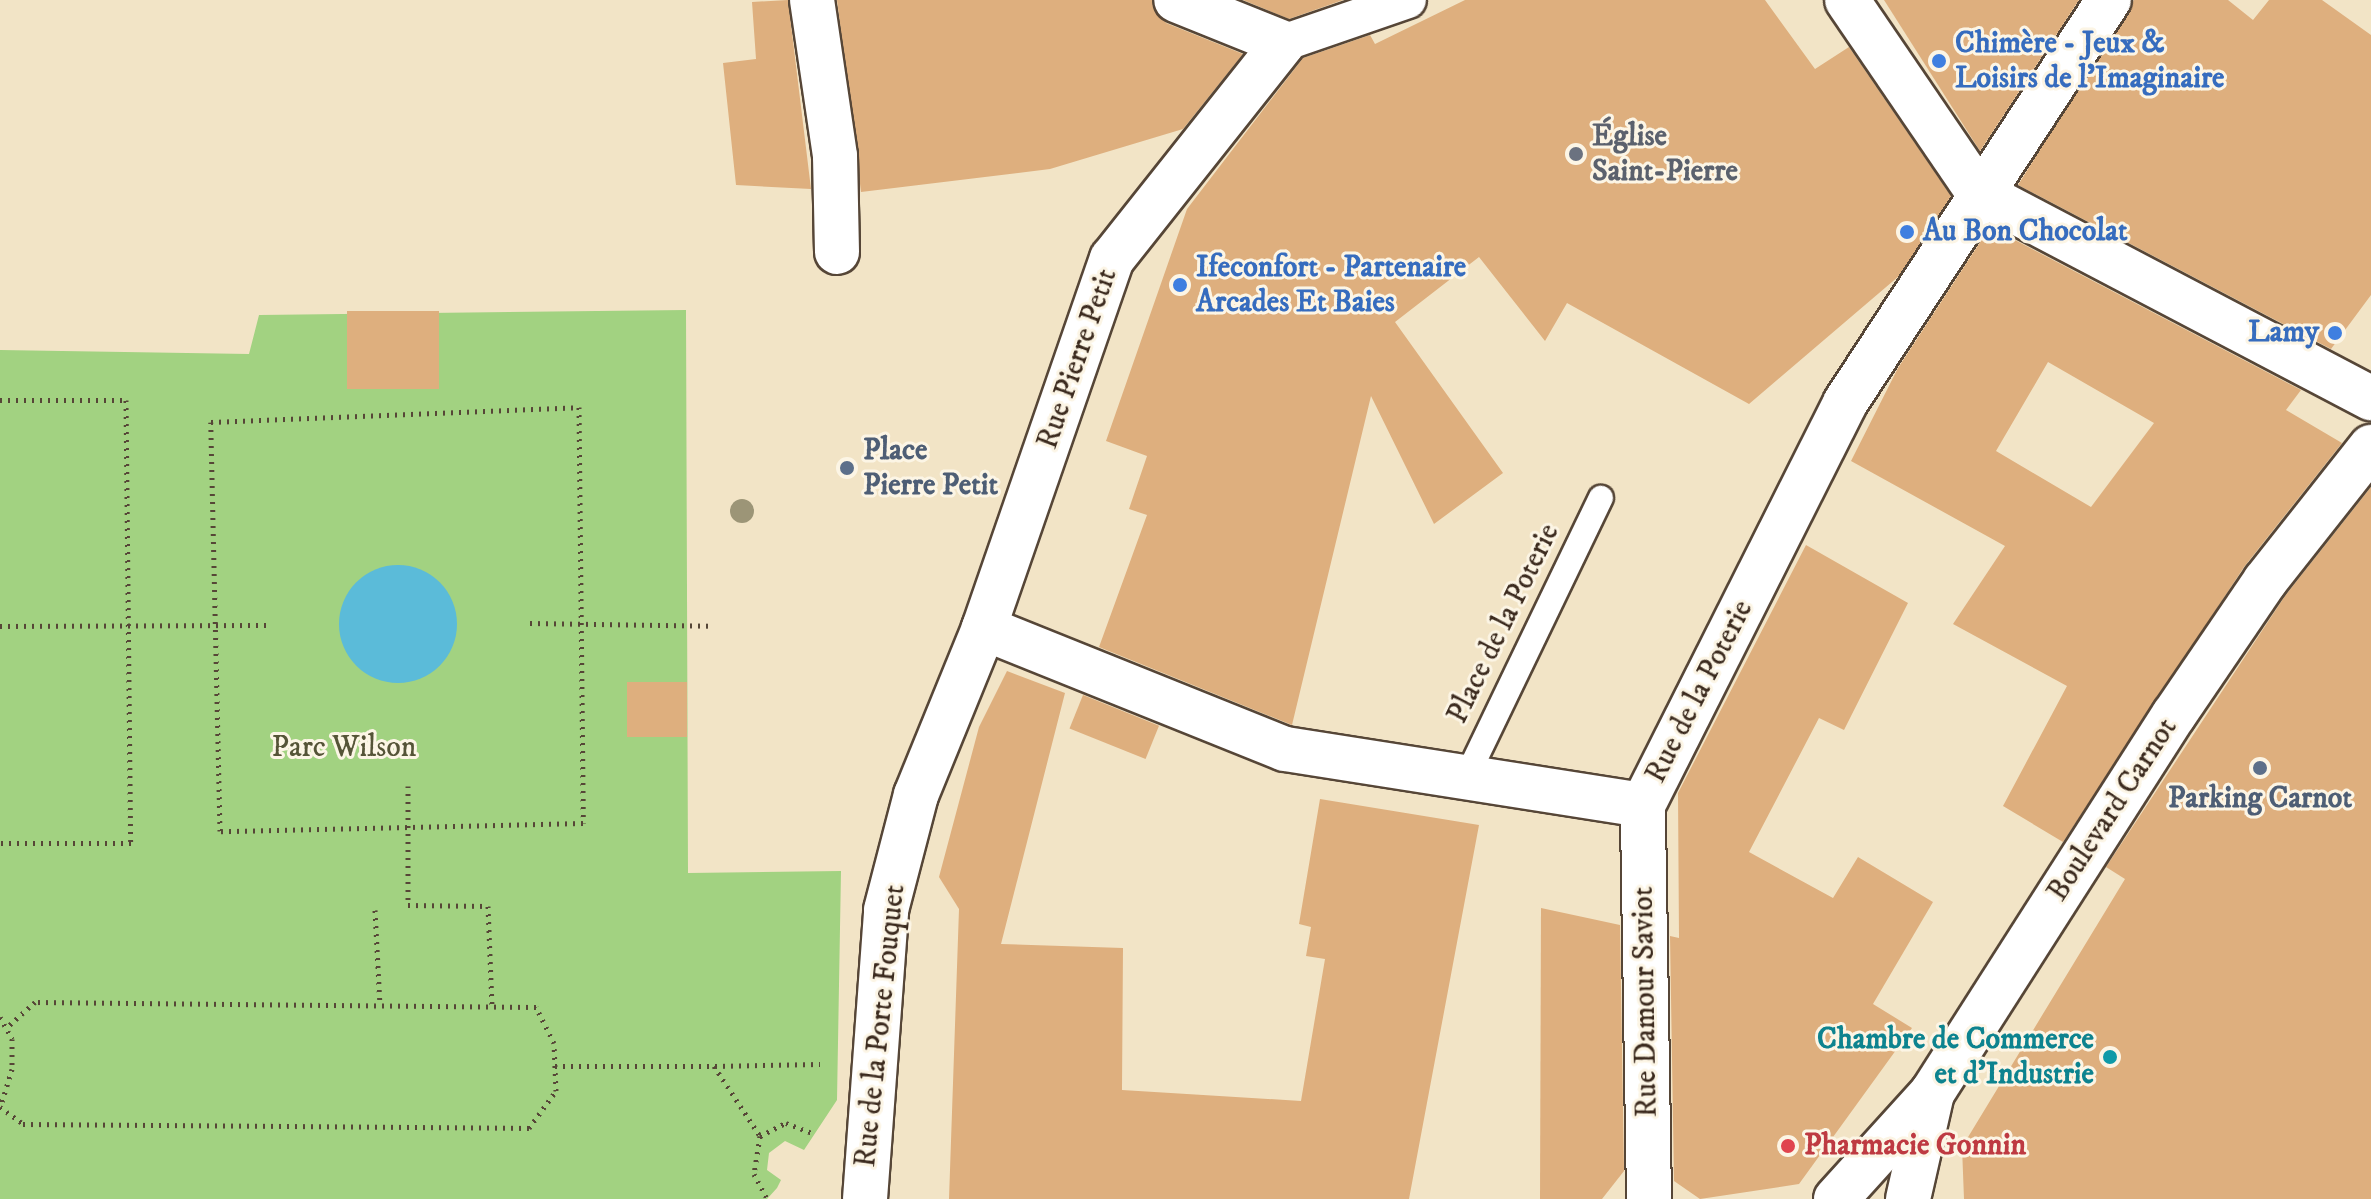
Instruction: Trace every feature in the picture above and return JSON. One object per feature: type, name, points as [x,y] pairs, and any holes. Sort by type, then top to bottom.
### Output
[{"type":"street","points":[[812,0],[835,156],[837,252]]},
{"type":"street","points":[[1176,0],[1283,43],[1408,0]]},
{"type":"street","points":[[1847,0],[1978,192],[2371,398]]},
{"type":"street","name":"Rue de la Poterie","points":[[984,628],[1285,749],[1643,805],[1845,403],[1934,276],[1978,192],[2109,0]]},
{"type":"street","name":"Rue Pierre Petit","points":[[984,628],[1112,259],[1283,43]]},
{"type":"street","name":"Boulevard Carnot","points":[[1908,1199],[1932,1093],[2182,703],[2371,447]]},
{"type":"street","name":"Rue de la Porte Fouquet","points":[[865,1199],[886,910],[916,795],[984,628]]},
{"type":"street","name":"Rue Damour Saviot","points":[[1643,805],[1649,1199]]},
{"type":"street","points":[[1836,1199],[1932,1093]]},
{"type":"lane","name":"Place de la Poterie","points":[[1466,778],[1601,498]]},
{"type":"path","points":[[0,400],[126,400],[131,843],[0,843]]},
{"type":"path","points":[[579,407],[583,823],[220,831],[216,625],[211,422],[579,407]]},
{"type":"path","points":[[530,623],[711,626]]},
{"type":"path","points":[[0,626],[268,625]]},
{"type":"path","points":[[408,786],[408,905],[488,906],[492,1006]]},
{"type":"path","points":[[375,910],[380,1005]]},
{"type":"path","points":[[0,1017],[6,1028],[12,1069],[0,1107],[23,1124],[529,1128],[556,1091],[554,1043],[536,1007],[35,1002],[6,1028]]},
{"type":"path","points":[[555,1066],[836,1064]]},
{"type":"path","points":[[714,1066],[760,1136],[754,1174],[767,1198]]},
{"type":"path","points":[[760,1136],[786,1123],[812,1133]]},
{"type":"green space","name":"Parc Wilson","points":[[686,310],[688,873],[841,871],[837,1100],[804,1150],[785,1141],[769,1153],[767,1170],[781,1180],[777,1188],[767,1199],[0,1199],[0,350],[249,354],[259,315]]},
{"type":"water","points":[[398,565],[421,569],[440,582],[453,601],[457,624],[453,647],[440,666],[421,679],[398,683],[375,679],[356,666],[343,647],[339,624],[343,601],[356,582],[375,569]]},
{"type":"building","points":[[788,0],[811,189],[736,185],[723,63],[756,59],[752,2]]},
{"type":"building","points":[[837,0],[1152,0],[1166,23],[1243,54],[1183,129],[1050,169],[861,192]]},
{"type":"building","points":[[1243,0],[1343,0],[1289,19]]},
{"type":"building","points":[[1465,0],[1765,0],[1815,69],[1849,47],[1951,196],[1899,276],[1749,404],[1567,303],[1545,341],[1479,257],[1395,322],[1503,473],[1434,524],[1371,396],[1292,725],[1099,647],[1147,515],[1129,509],[1147,456],[1106,441],[1187,209],[1303,58],[1370,35],[1375,44]]},
{"type":"building","points":[[1884,0],[2079,0],[1980,151]]},
{"type":"building","points":[[2134,0],[2228,0],[2253,20],[2269,0],[2322,0],[2371,35],[2371,295],[2331,349],[2018,185]]},
{"type":"building","points":[[1990,227],[2301,390],[2286,410],[2342,443],[2244,567],[2063,842],[2003,806],[2067,686],[1953,624],[2005,546],[1851,461],[1898,368]],"holes":[[[2048,362],[2154,423],[2091,507],[1996,451]]]},
{"type":"building","points":[[347,311],[439,311],[439,389],[347,389]]},
{"type":"building","points":[[2371,487],[2371,1199],[1964,1199],[1962,1147],[2125,879],[2106,867],[2285,596]]},
{"type":"building","points":[[1806,545],[1908,603],[1844,730],[1819,718],[1749,852],[1833,898],[1858,857],[1933,902],[1873,1004],[1912,1028],[1799,1184],[1700,1199],[1674,1181],[1670,936],[1679,938],[1678,793]]},
{"type":"building","points":[[1007,671],[1065,693],[1001,944],[1123,948],[1122,1090],[1301,1101],[1325,959],[1306,956],[1311,927],[1299,924],[1320,799],[1479,825],[1409,1199],[949,1199],[959,909],[939,877],[979,727]]},
{"type":"building","points":[[627,682],[687,682],[687,737],[627,737]]},
{"type":"building","points":[[1083,695],[1159,726],[1146,759],[1070,728]]},
{"type":"building","points":[[1541,908],[1620,925],[1624,1171],[1602,1199],[1540,1199]]},
{"type":"place","name":"Chimère - Jeux & Loisirs de l'Imaginaire","points":[[1939,61]]},
{"type":"place","name":"Église Saint-Pierre","points":[[1576,154]]},
{"type":"place","name":"Au Bon Chocolat","points":[[1907,232]]},
{"type":"place","name":"Ifeconfort - Partenaire Arcades Et Baies","points":[[1180,285]]},
{"type":"place","name":"Lamy","points":[[2335,333]]},
{"type":"place","name":"Place Pierre Petit","points":[[847,468]]},
{"type":"place","name":"Parking Carnot","points":[[2260,768]]},
{"type":"place","name":"Chambre de Commerce et d'Industrie","points":[[2110,1057]]},
{"type":"place","name":"Pharmacie Gonnin","points":[[1788,1146]]}]
